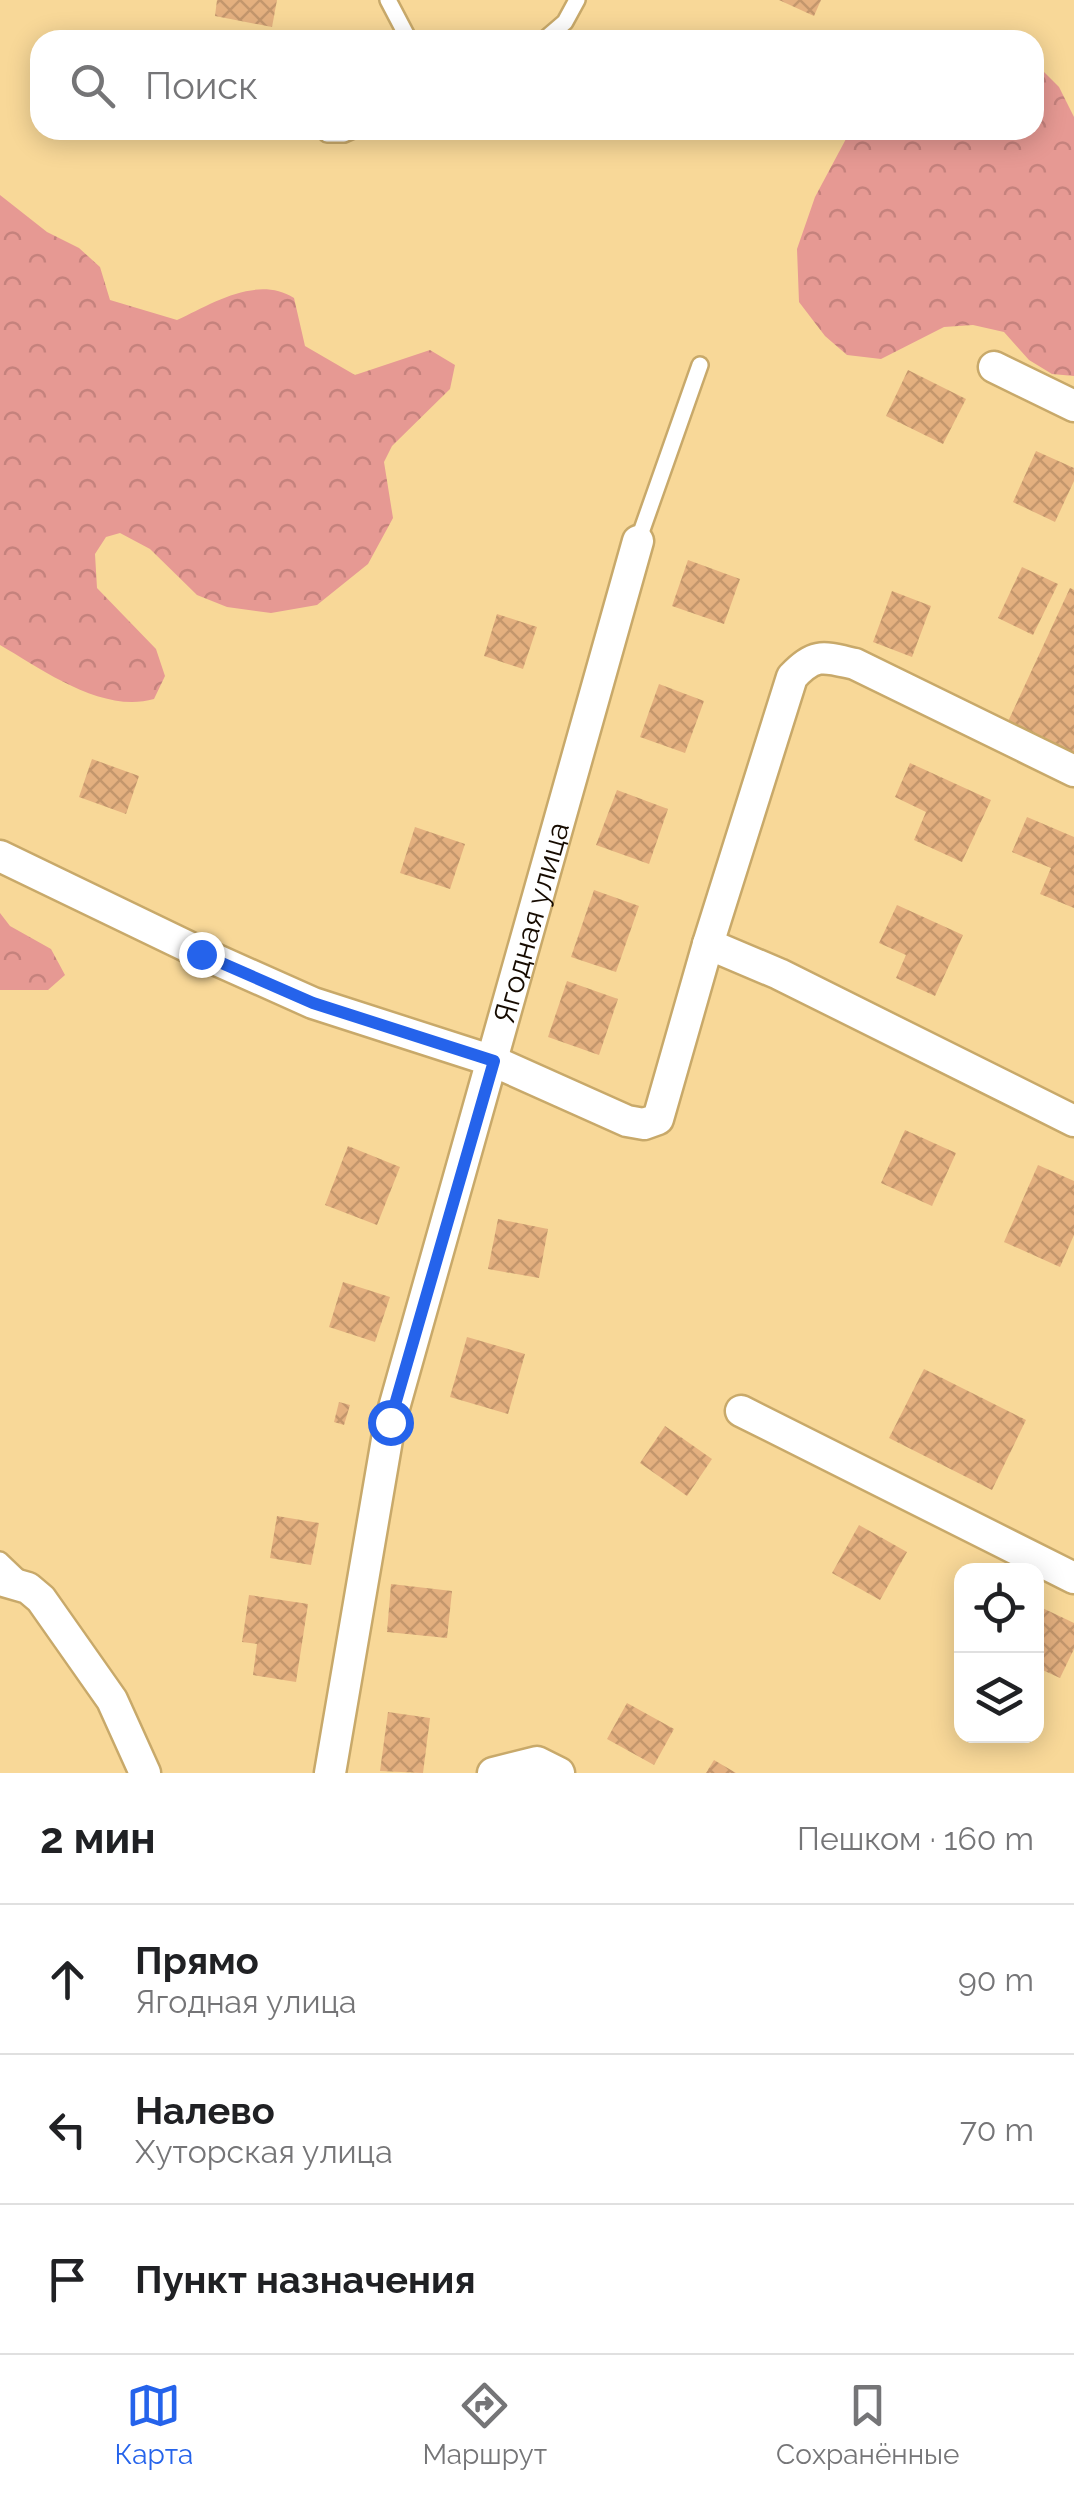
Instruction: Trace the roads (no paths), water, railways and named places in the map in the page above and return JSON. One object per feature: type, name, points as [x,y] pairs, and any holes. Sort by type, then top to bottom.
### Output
[{"type":"street","points":[[994,366],[1074,406]]},
{"type":"street","name":"Ягодная улица","points":[[330,1773],[390,1422],[638,541]]},
{"type":"street","points":[[0,856],[201,954],[313,1003],[494,1061],[627,1121],[652,1124],[658,1119],[792,676],[805,663],[821,656],[855,664],[1074,771]]},
{"type":"street","points":[[708,944],[778,974],[1074,1122]]},
{"type":"street","points":[[741,1411],[1074,1578]]},
{"type":"street","points":[[14,1584],[41,1599],[112,1700],[145,1773]]},
{"type":"street","points":[[493,1773],[548,1767]]},
{"type":"lane","points":[[388,0],[404,30]]},
{"type":"lane","points":[[556,30],[577,0]]},
{"type":"lane","points":[[638,541],[700,365]]},
{"type":"lane","points":[[0,1560],[14,1584]]}]
